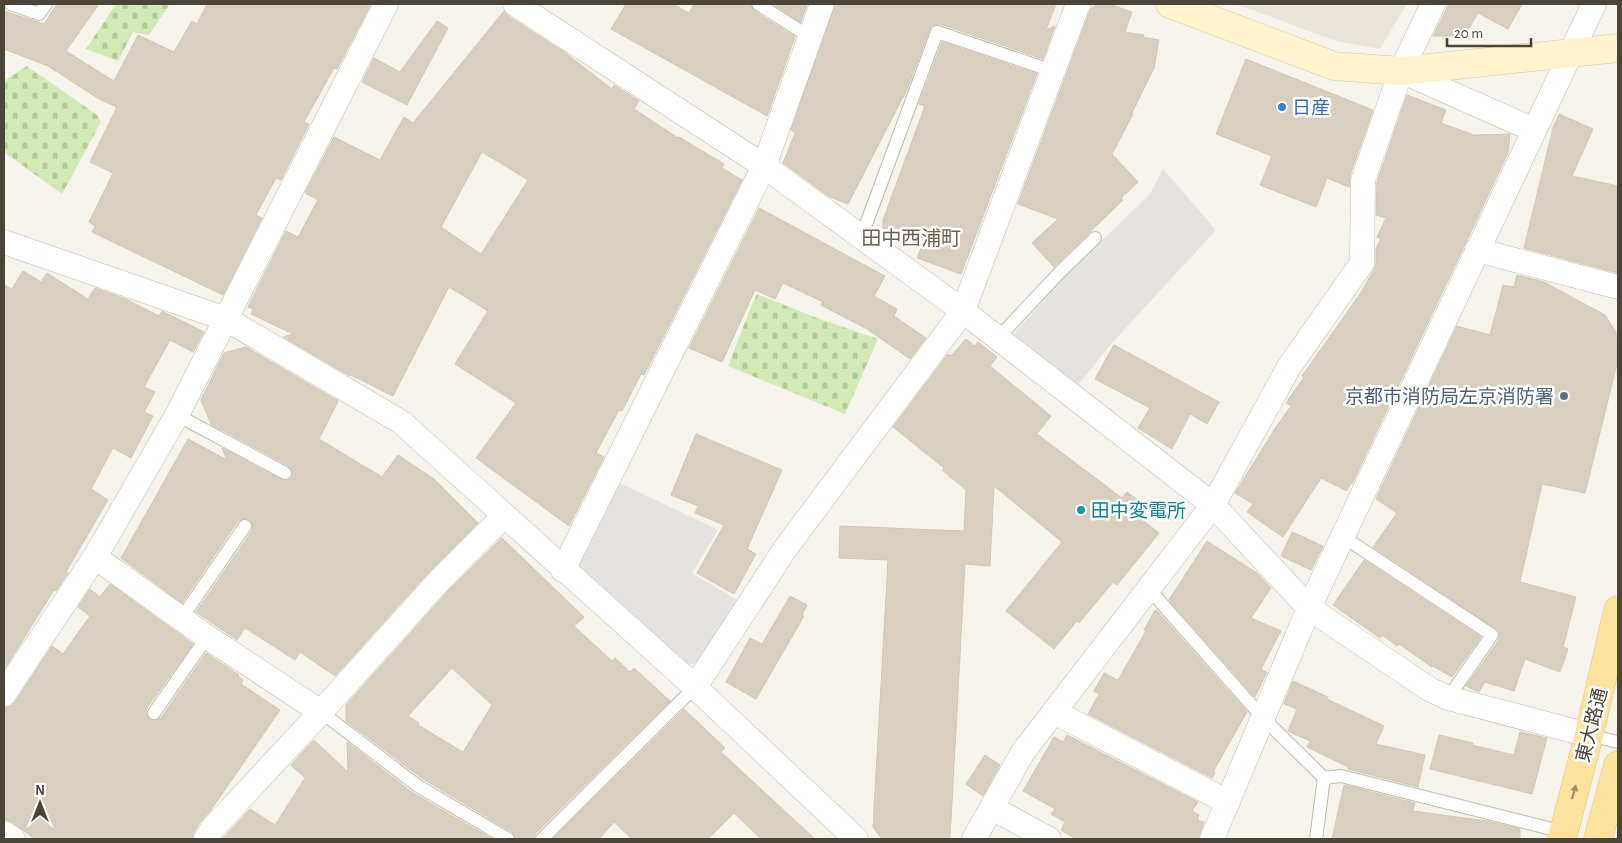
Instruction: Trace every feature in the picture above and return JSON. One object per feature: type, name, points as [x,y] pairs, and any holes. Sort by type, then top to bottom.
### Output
[{"type":"main road","name":"東大路通","points":[[1563,835],[1589,735],[1618,610]]},
{"type":"main road","name":"東大路通","points":[[1598,839],[1618,765]]},
{"type":"street","points":[[4,694],[95,557],[177,415],[386,4]]},
{"type":"street","points":[[515,4],[764,166],[963,311],[1213,504],[1309,608],[1429,688],[1448,698],[1589,735]]},
{"type":"street","points":[[562,570],[764,166],[822,4]]},
{"type":"street","points":[[694,687],[785,549],[963,311],[1078,4]]},
{"type":"street","points":[[1170,4],[1211,15],[1334,66],[1401,72],[1618,48]]},
{"type":"street","points":[[974,839],[1023,752],[1213,504],[1289,367],[1362,263],[1363,180],[1401,72],[1433,4]]},
{"type":"street","points":[[1212,839],[1309,608],[1594,4]]},
{"type":"street","points":[[1401,72],[1534,130]]},
{"type":"street","points":[[4,242],[226,319],[401,422],[562,570],[694,687],[856,839]]},
{"type":"street","points":[[1477,250],[1618,287]]},
{"type":"street","points":[[209,838],[212,829],[439,581],[504,516]]},
{"type":"street","points":[[95,557],[207,637],[321,712]]},
{"type":"street","points":[[1054,712],[1228,802]]},
{"type":"street","points":[[992,808],[1050,839]]},
{"type":"street","points":[[4,833],[13,839]]},
{"type":"lane","points":[[12,4],[39,14],[46,4]]},
{"type":"lane","points":[[758,4],[810,37]]},
{"type":"lane","points":[[861,238],[936,32],[1053,72]]},
{"type":"lane","points":[[998,338],[1061,271],[1096,238]]},
{"type":"lane","points":[[177,415],[285,473]]},
{"type":"lane","points":[[181,619],[245,526]]},
{"type":"lane","points":[[1342,536],[1492,635],[1448,698]]},
{"type":"lane","points":[[1148,588],[1263,718],[1324,778]]},
{"type":"lane","points":[[154,712],[207,637]]},
{"type":"lane","points":[[542,839],[694,687]]},
{"type":"lane","points":[[321,712],[418,786],[508,839]]},
{"type":"lane","points":[[1589,735],[1618,742]]},
{"type":"lane","points":[[1324,778],[1341,776],[1563,835]]},
{"type":"lane","points":[[1316,839],[1324,778]]},
{"type":"shaded area","points":[[1236,4],[1407,4],[1380,49],[1336,41]]},
{"type":"shaded area","points":[[1163,169],[1216,230],[1112,343],[1078,385],[1014,334],[1066,275],[1150,194]]},
{"type":"shaded area","points":[[616,481],[718,530],[692,573],[737,600],[701,663],[682,665],[574,564]]},
{"type":"green space","points":[[116,4],[170,4],[149,35],[133,32],[118,61],[86,49]]},
{"type":"green space","points":[[27,66],[97,115],[101,122],[62,194],[4,152],[4,81]]},
{"type":"green space","points":[[757,294],[817,318],[878,339],[845,414],[728,366]]},
{"type":"building","points":[[57,4],[99,4],[66,51],[114,81],[138,35],[174,52],[192,21],[197,24],[207,4],[371,4],[337,69],[334,68],[304,122],[309,124],[281,180],[276,178],[256,215],[262,218],[223,295],[92,232],[95,226],[89,222],[113,173],[90,162],[117,107],[99,99],[48,66],[4,49],[4,11],[44,24]]},
{"type":"building","points":[[626,4],[673,4],[689,13],[694,4],[750,4],[754,11],[795,37],[767,116],[611,29]]},
{"type":"building","points":[[773,4],[807,4],[801,22]]},
{"type":"building","points":[[835,4],[1056,4],[1046,30],[1055,26],[1043,59],[940,24],[931,26],[904,97],[848,204],[830,197],[783,163],[795,133],[791,130]]},
{"type":"building","points":[[1100,4],[1109,4],[1132,12],[1125,32],[1159,40],[1154,68],[1112,154],[1138,182],[1121,198],[1123,200],[1054,267],[1032,243],[1058,219],[1018,204],[1091,8]]},
{"type":"building","points":[[1449,4],[1522,4],[1508,29],[1478,13],[1468,30],[1465,28],[1460,36],[1433,36]]},
{"type":"building","points":[[504,11],[508,16],[564,52],[612,89],[614,85],[639,101],[634,109],[678,138],[724,164],[722,168],[742,180],[644,375],[641,374],[622,411],[619,410],[596,453],[604,457],[569,526],[476,458],[516,403],[455,364],[488,311],[449,287],[393,396],[350,376],[283,337],[293,334],[251,314],[253,309],[248,307],[286,231],[298,237],[318,200],[305,193],[334,137],[380,160],[404,117],[413,123]],"holes":[[[482,152],[528,180],[481,254],[441,227]]]},
{"type":"building","points":[[437,21],[448,28],[407,105],[362,82],[374,58],[400,72]]},
{"type":"building","points":[[942,42],[1037,74],[961,274],[917,258],[923,244],[883,229],[883,220],[925,106],[919,104]]},
{"type":"building","points":[[1246,59],[1373,110],[1350,175],[1349,187],[1327,178],[1316,207],[1260,185],[1272,156],[1216,134]]},
{"type":"building","points":[[1407,95],[1446,110],[1441,123],[1474,135],[1510,134],[1508,153],[1352,484],[1347,491],[1321,478],[1283,537],[1247,512],[1253,504],[1235,493],[1291,406],[1286,403],[1304,377],[1302,376],[1360,294],[1374,270],[1376,248],[1381,239],[1377,237],[1386,218],[1376,215],[1377,182]]},
{"type":"building","points":[[1559,114],[1593,129],[1572,176],[1618,186],[1618,273],[1524,248],[1553,128]]},
{"type":"building","points":[[759,208],[885,276],[874,296],[897,309],[894,316],[926,338],[910,359],[867,329],[821,305],[823,302],[783,283],[775,299],[755,290],[722,362],[689,348]]},
{"type":"building","points":[[23,271],[41,282],[47,273],[88,299],[95,288],[126,299],[159,316],[162,311],[204,332],[193,352],[170,340],[144,387],[155,392],[144,412],[153,416],[131,458],[113,448],[91,489],[108,500],[66,572],[68,573],[56,591],[54,590],[4,670],[4,285],[12,289]]},
{"type":"building","points":[[1517,275],[1544,282],[1605,315],[1616,332],[1618,360],[1585,493],[1542,484],[1520,582],[1576,597],[1563,647],[1568,649],[1560,672],[1525,659],[1514,691],[1485,682],[1479,692],[1466,686],[1499,640],[1499,631],[1373,547],[1397,513],[1376,499],[1457,326],[1490,335],[1503,285],[1514,287]]},
{"type":"building","points":[[966,339],[975,346],[978,342],[997,357],[990,366],[1051,416],[1037,434],[1122,498],[1127,492],[1144,505],[1136,515],[1159,533],[1117,585],[1113,582],[1079,623],[1077,621],[1054,649],[1006,611],[1062,542],[994,486],[990,566],[965,564],[950,839],[882,839],[873,827],[888,560],[839,558],[840,526],[964,531],[966,490],[942,470],[944,468],[893,427],[948,354],[951,356]]},
{"type":"building","points":[[1114,345],[1219,402],[1207,424],[1190,414],[1172,449],[1138,428],[1150,408],[1095,379]]},
{"type":"building","points":[[246,347],[338,401],[319,439],[382,477],[398,455],[434,479],[478,523],[429,572],[335,676],[300,652],[295,660],[245,628],[237,640],[196,612],[252,531],[252,523],[249,519],[238,521],[182,603],[121,558],[188,439],[227,460],[222,448],[282,480],[289,480],[292,477],[293,472],[289,466],[211,424],[201,400],[224,353]]},
{"type":"building","points":[[696,434],[782,470],[747,549],[756,554],[734,594],[697,573],[724,525],[695,513],[698,506],[671,495]]},
{"type":"building","points":[[1292,532],[1323,546],[1311,570],[1281,556]]},
{"type":"building","points":[[502,538],[584,617],[574,626],[612,661],[615,658],[630,672],[634,668],[670,701],[536,833],[534,839],[516,839],[512,832],[423,779],[346,721],[346,705],[449,590]],"holes":[[[452,668],[492,705],[463,752],[418,725],[419,723],[408,716]]]},
{"type":"building","points":[[1207,541],[1257,573],[1271,588],[1251,618],[1281,631],[1261,669],[1267,672],[1255,697],[1169,600]]},
{"type":"building","points":[[1364,560],[1481,637],[1452,677],[1432,667],[1399,644],[1397,646],[1382,635],[1380,638],[1333,605]]},
{"type":"building","points":[[110,584],[193,644],[147,708],[146,713],[149,719],[154,721],[161,718],[206,653],[239,675],[243,680],[241,684],[280,710],[211,810],[200,822],[192,839],[35,839],[12,822],[4,819],[4,708],[11,706],[15,702],[52,646],[63,654],[90,616],[78,607],[90,589],[100,597]]},
{"type":"building","points":[[790,596],[807,605],[802,615],[804,616],[756,699],[726,682],[750,638],[762,644]]},
{"type":"building","points":[[1155,610],[1247,712],[1213,772],[1215,773],[1212,778],[1088,714],[1099,694],[1094,691],[1104,673],[1118,680],[1146,631],[1144,630]]},
{"type":"building","points":[[1293,681],[1384,726],[1376,744],[1425,755],[1418,787],[1348,769],[1348,767],[1307,747],[1310,741],[1288,731],[1297,709],[1284,704]]},
{"type":"building","points":[[684,709],[725,748],[721,752],[815,839],[761,839],[734,813],[708,839],[632,839],[614,822],[599,839],[553,839]]},
{"type":"building","points":[[1520,732],[1547,738],[1532,794],[1430,769],[1439,735],[1514,755]]},
{"type":"building","points":[[1067,735],[1198,802],[1192,811],[1199,815],[1197,820],[1204,822],[1198,839],[1076,839],[1061,830],[1065,822],[1051,814],[1055,809],[1023,791],[1054,737],[1063,742]]},
{"type":"building","points":[[314,740],[348,772],[347,742],[413,793],[492,839],[222,839],[250,809],[275,825],[305,778],[291,765]]},
{"type":"building","points":[[985,755],[1000,765],[983,796],[966,784]]},
{"type":"building","points":[[1344,785],[1415,803],[1413,811],[1487,821],[1520,829],[1520,839],[1332,839]]},
{"type":"place","name":"日産","points":[[1282,107]]},
{"type":"place","name":"京都市消防局左京消防署","points":[[1564,396]]},
{"type":"place","name":"田中変電所","points":[[1081,510]]},
{"type":"district","name":"田中西浦町","points":[[911,238]]}]
